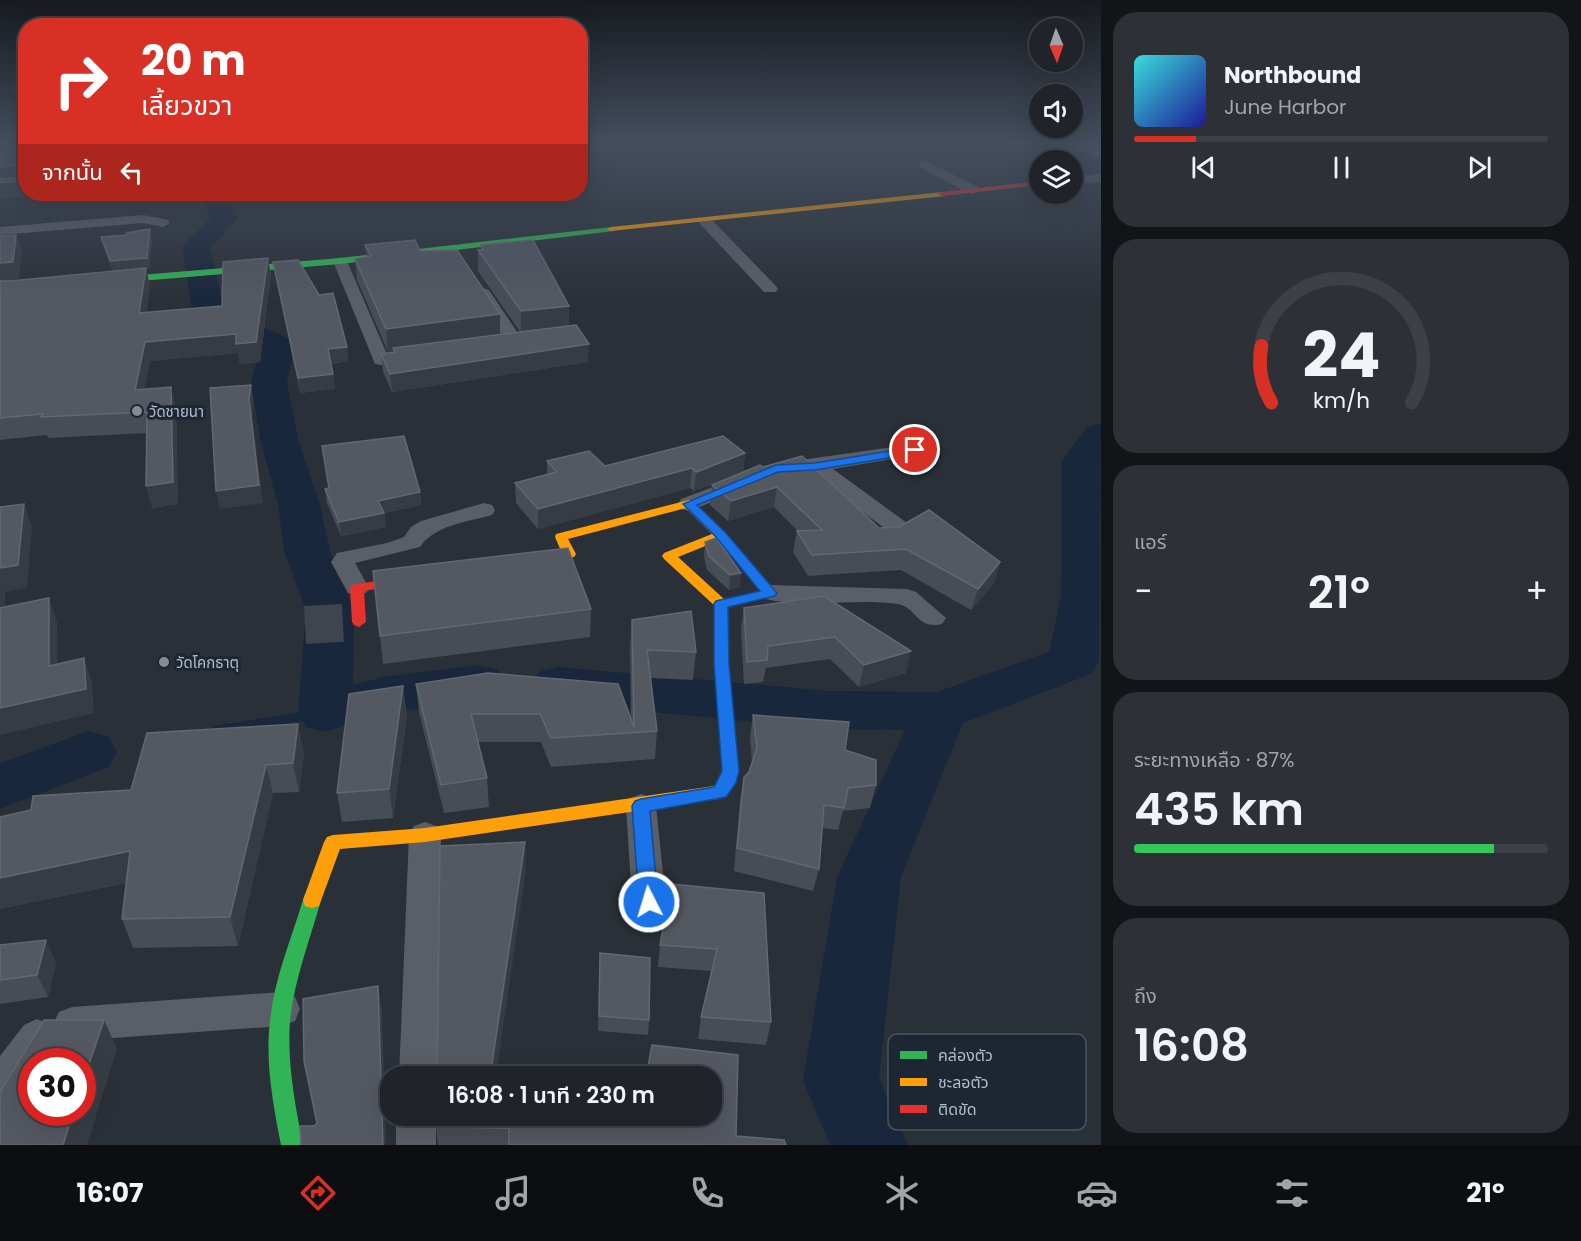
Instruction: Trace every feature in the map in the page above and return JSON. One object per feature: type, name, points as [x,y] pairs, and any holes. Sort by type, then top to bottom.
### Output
[{"type":"street","points":[[92,282],[340,261],[626,227],[705,221],[927,195]]},
{"type":"street","points":[[0,231],[143,219],[163,223]]},
{"type":"street","points":[[705,221],[770,289]]},
{"type":"street","points":[[453,248],[521,342],[482,347]]},
{"type":"street","points":[[340,261],[381,360],[426,354]]},
{"type":"street","points":[[510,563],[569,554],[561,537],[689,504],[776,468],[815,466],[915,450],[922,435]]},
{"type":"street","points":[[815,466],[898,528]]},
{"type":"street","points":[[689,504],[720,535],[770,593]]},
{"type":"street","points":[[359,621],[357,588],[347,573],[343,562],[345,558],[392,549],[412,542],[419,532],[429,526],[484,510]]},
{"type":"street","points":[[292,1145],[280,1083],[279,1034],[282,1009],[317,881],[333,842],[425,835],[641,806],[719,792],[728,783],[731,771],[722,664],[721,604],[669,556],[720,535]]},
{"type":"street","points":[[357,588],[439,575]]},
{"type":"street","points":[[721,604],[770,593],[907,597],[933,618]]},
{"type":"street","points":[[641,806],[649,902]]},
{"type":"street","points":[[418,1066],[425,835]]},
{"type":"street","points":[[0,1087],[46,1026],[282,1009]]},
{"type":"street","points":[[416,1145],[417,1126]]},
{"type":"building","points":[[150,229],[147,258],[110,261],[101,237],[126,235]]},
{"type":"building","points":[[16,235],[13,262],[0,263],[0,236]]},
{"type":"building","points":[[415,240],[420,251],[457,250],[500,314],[386,329],[355,259],[371,256],[365,245]]},
{"type":"building","points":[[533,240],[569,306],[521,311],[478,250],[483,250],[481,245]]},
{"type":"building","points":[[268,258],[256,342],[236,344],[236,334],[145,342],[135,390],[171,387],[173,482],[146,486],[147,412],[41,417],[43,414],[0,418],[0,281],[146,268],[139,313],[222,306],[223,262]]},
{"type":"building","points":[[298,260],[319,295],[333,293],[347,347],[328,349],[333,374],[298,378],[273,262]]},
{"type":"building","points":[[576,325],[589,344],[390,374],[381,354],[395,352],[393,348]]},
{"type":"building","points":[[251,385],[249,399],[259,485],[216,491],[210,388]]},
{"type":"building","points":[[404,436],[420,492],[378,501],[384,513],[339,522],[325,489],[329,488],[322,446]]},
{"type":"building","points":[[723,436],[745,453],[696,472],[692,468],[538,509],[515,483],[557,472],[547,461],[589,451],[605,466]]},
{"type":"building","points":[[802,456],[879,528],[899,527],[929,510],[1000,562],[978,589],[906,549],[812,555],[797,531],[822,530],[777,487],[731,501],[712,485],[760,465],[763,467]]},
{"type":"building","points":[[24,504],[18,565],[0,568],[0,507]]},
{"type":"building","points":[[716,538],[741,573],[730,575],[709,556],[705,542]]},
{"type":"building","points":[[568,548],[591,609],[380,636],[373,571]]},
{"type":"building","points":[[824,596],[911,651],[864,665],[835,637],[768,646],[767,660],[747,662],[744,608]]},
{"type":"building","points":[[49,598],[49,666],[84,658],[86,689],[0,708],[0,608]]},
{"type":"building","points":[[691,611],[696,652],[647,650],[657,731],[551,738],[540,714],[471,714],[487,778],[441,785],[416,684],[488,673],[618,684],[634,727],[632,620]]},
{"type":"building","points":[[403,686],[389,789],[337,793],[349,694]]},
{"type":"building","points":[[753,715],[849,722],[845,750],[876,760],[876,785],[848,788],[844,808],[824,805],[819,869],[737,848],[744,777],[749,772],[757,748]]},
{"type":"building","points":[[298,724],[293,763],[266,765],[230,917],[122,919],[130,851],[0,878],[0,817],[31,810],[33,796],[131,790],[147,733]]},
{"type":"building","points":[[525,842],[492,1066],[437,1066],[440,846]]},
{"type":"building","points":[[671,884],[764,893],[771,1022],[701,1017],[717,949],[660,945]]},
{"type":"building","points":[[46,940],[37,975],[0,980],[0,945]]},
{"type":"building","points":[[600,953],[650,958],[649,1020],[599,1016]]},
{"type":"building","points":[[378,986],[380,1126],[382,1126],[383,1145],[301,1145],[300,1126],[314,1126],[317,1123],[304,1061],[303,999]]},
{"type":"building","points":[[44,1020],[104,1020],[95,1048],[27,1048]]},
{"type":"building","points":[[652,1045],[738,1055],[736,1136],[784,1140],[786,1145],[509,1145],[509,1128],[436,1127],[722,1126],[722,1066],[648,1066]]},
{"type":"building","points":[[18,1063],[18,1126],[69,1126],[63,1145],[0,1145],[0,1092]]},
{"type":"waterway","points":[[216,201],[225,218],[196,247],[209,315],[278,346],[269,382],[279,439],[299,505],[307,551],[330,610],[325,713],[383,695],[479,683]]},
{"type":"waterway","points":[[941,711],[1073,662],[1085,597],[1082,460],[1101,435]]},
{"type":"waterway","points":[[558,685],[830,710],[941,711]]},
{"type":"waterway","points":[[869,1145],[841,1080],[869,877],[941,711]]},
{"type":"waterway","points":[[217,730],[325,713]]},
{"type":"waterway","points":[[0,787],[89,752]]},
{"type":"tunnel","points":[[305,625],[359,622]]},
{"type":"traffic: fast","points":[[105,281],[340,261],[611,229]]},
{"type":"traffic: fast","points":[[721,604],[722,664],[731,771],[726,785]]},
{"type":"traffic: fast","points":[[292,1145],[281,1077],[280,1019],[287,984],[312,900]]},
{"type":"traffic: slow","points":[[611,229],[928,195]]},
{"type":"traffic: slow","points":[[530,560],[569,554],[561,537],[689,504],[720,535],[669,556],[721,604],[770,593],[720,535]]},
{"type":"traffic: slow","points":[[312,900],[333,842],[425,835],[719,792],[726,785]]},
{"type":"traffic: jam","points":[[359,622],[357,588],[420,578]]},
{"type":"place","name":"วัดชายนา","points":[[137,411]]},
{"type":"place","name":"วัดโคกธาตุ","points":[[164,662]]},
{"type":"route","points":[[649,902],[641,806],[719,792],[728,783],[731,771],[722,664],[721,604],[770,593],[720,535],[689,504],[776,468],[815,466],[915,450]]}]
